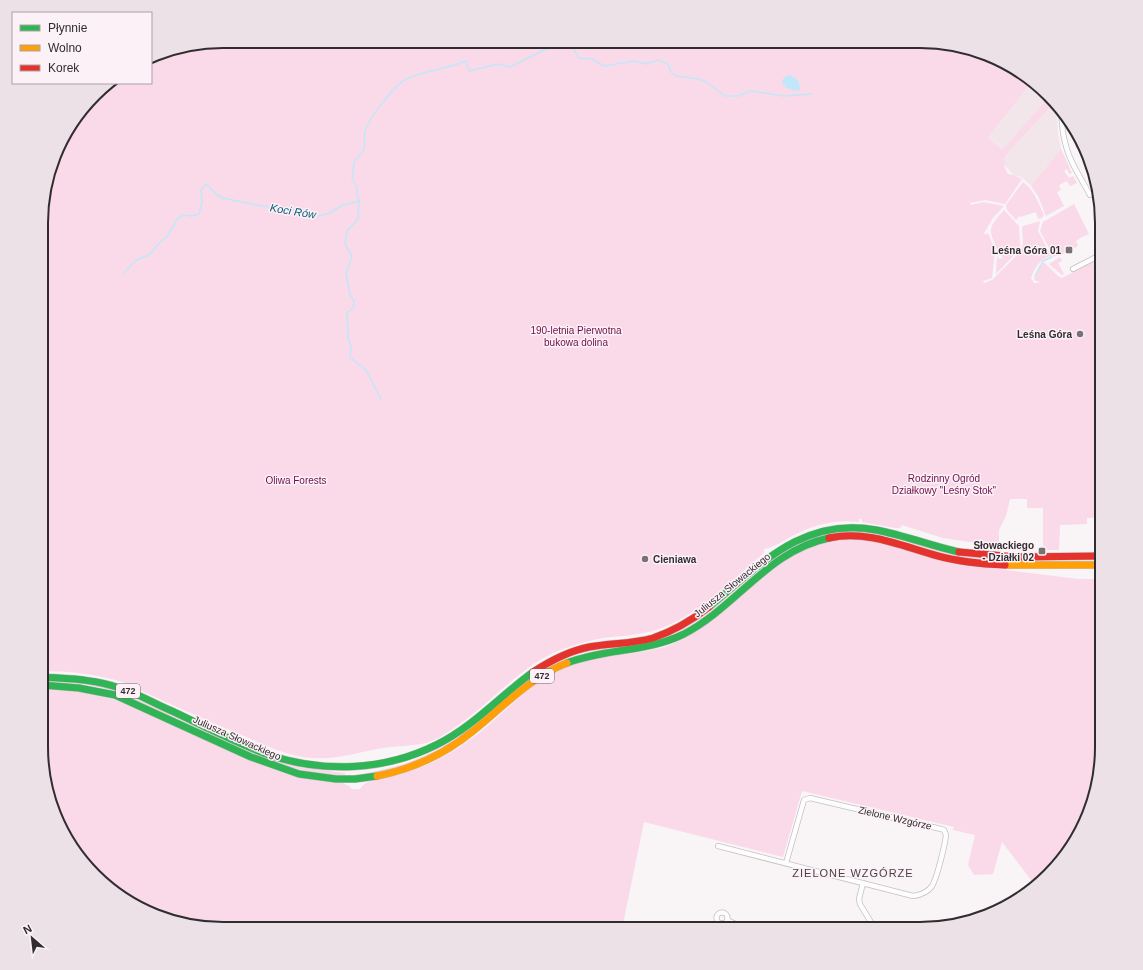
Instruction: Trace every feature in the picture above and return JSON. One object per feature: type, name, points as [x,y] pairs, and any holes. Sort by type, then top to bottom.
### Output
[{"type":"main road","name":"Juliusza Słowackiego","points":[[48,677],[90,680],[121,688],[259,751],[281,759],[319,767],[356,767],[397,760],[431,748],[467,726],[532,672],[574,650],[653,638],[680,626],[710,606],[775,552],[796,540],[822,531],[856,527],[878,530],[899,534],[947,549],[967,553],[1029,557],[1095,556]]},
{"type":"main road","name":"Juliusza Słowackiego","points":[[48,685],[79,687],[116,695],[253,758],[290,771],[324,778],[357,779],[407,769],[444,752],[475,731],[548,671],[562,664],[582,657],[601,653],[648,647],[688,632],[719,610],[757,576],[779,559],[796,549],[819,540],[835,537],[862,536],[894,542],[954,560],[982,563],[1034,566],[1095,565]]},
{"type":"street","points":[[1061,119],[1062,132],[1070,156],[1090,195],[1093,194]]},
{"type":"street","points":[[1073,269],[1095,258]]},
{"type":"street","name":"Zielone Wzgórze","points":[[718,846],[911,896],[920,895],[932,885],[946,838],[944,830],[807,798],[804,800],[786,863]]},
{"type":"street","points":[[863,883],[859,898],[860,904],[871,922]]},
{"type":"street","points":[[727,920],[731,922]]},
{"type":"shaded area","points":[[1029,86],[1044,99],[1057,114],[1058,133],[1061,149],[1031,186],[1021,177],[1014,175],[1001,162],[1009,154],[988,138]]},
{"type":"green space","name":"Oliwa Forests","points":[[211,48],[932,48],[954,51],[987,61],[1008,71],[1029,86],[988,138],[1002,149],[1046,101],[1051,106],[1008,152],[1003,160],[1006,162],[1004,166],[1008,174],[1022,179],[1005,204],[985,200],[970,203],[971,205],[983,202],[1004,206],[993,218],[984,233],[986,235],[988,233],[995,250],[992,278],[983,281],[984,283],[992,280],[1020,252],[1023,244],[1023,226],[1040,221],[1038,231],[1051,256],[1041,261],[1034,270],[1031,278],[1034,283],[1040,282],[1034,279],[1042,263],[1045,263],[1062,278],[1095,261],[1095,517],[1087,518],[1087,524],[1060,525],[1059,550],[1043,550],[1043,508],[1027,508],[1027,499],[1010,499],[1006,516],[999,530],[998,548],[983,546],[983,544],[943,538],[902,525],[900,528],[895,528],[862,522],[862,519],[859,519],[859,522],[841,521],[825,523],[800,532],[764,549],[764,553],[727,586],[700,607],[671,624],[643,633],[585,642],[555,652],[527,669],[464,721],[436,739],[421,744],[383,748],[339,757],[312,758],[292,755],[264,745],[208,721],[122,682],[102,677],[48,671],[49,200],[61,156],[71,135],[84,116],[99,99],[116,84],[152,84],[152,63],[189,51]]},
{"type":"green space","points":[[1073,137],[1078,147],[1076,148]]},
{"type":"green space","points":[[1061,149],[1072,173],[1069,174],[1067,169],[1064,171],[1069,178],[1073,176],[1077,183],[1070,186],[1067,181],[1059,185],[1061,190],[1057,192],[1064,206],[1046,216],[1038,196],[1031,186]]},
{"type":"green space","points":[[1023,182],[1027,185],[1035,197],[1044,215],[1042,218],[1038,219],[1036,212],[1020,217],[1019,216],[1016,220],[1007,210],[1006,205]]},
{"type":"green space","points":[[1074,204],[1089,234],[1076,241],[1078,246],[1071,250],[1070,248],[1066,250],[1067,252],[1054,257],[1040,231],[1043,222]]},
{"type":"green space","points":[[1004,210],[1019,226],[1020,246],[1017,252],[996,274],[997,256],[999,259],[1003,258],[999,253],[991,235],[991,230],[994,222]]},
{"type":"green space","points":[[1060,257],[1062,261],[1058,263],[1064,274],[1062,275],[1049,264]]},
{"type":"green space","points":[[836,531],[869,532],[1000,559],[1069,562],[1004,561],[952,556],[886,536],[856,532],[825,535],[815,538],[796,545],[779,555],[702,618],[680,632],[647,644],[598,650],[567,658],[549,668],[490,716],[451,744],[410,765],[387,771],[364,774],[405,764],[432,752],[458,736],[523,683],[555,662],[584,651],[675,633],[703,616],[768,561],[790,546],[815,536]]},
{"type":"green space","points":[[858,539],[892,545],[952,563],[1078,579],[1095,579],[1095,759],[1092,781],[1082,814],[1072,835],[1059,854],[1032,881],[1002,842],[993,874],[974,875],[968,865],[975,835],[953,830],[954,827],[802,791],[783,857],[644,822],[623,922],[211,922],[189,919],[156,909],[135,899],[116,886],[99,871],[84,854],[71,835],[57,803],[51,781],[48,759],[48,688],[80,691],[109,698],[136,708],[242,757],[274,770],[307,779],[344,783],[352,789],[360,789],[363,785],[370,781],[400,775],[437,760],[455,750],[476,735],[535,684],[561,668],[584,660],[644,652],[674,643],[708,624],[765,574],[796,553],[814,546],[841,540]]},
{"type":"green space","points":[[48,680],[92,684],[122,692],[256,754],[290,764],[345,773],[345,775],[328,775],[305,772],[268,760],[114,691],[84,684],[48,682]]},
{"type":"water","points":[[790,75],[798,81],[800,90],[797,91],[786,88],[782,83],[786,76]]},
{"type":"waterway","name":"Koci Rów","points":[[124,273],[136,260],[149,255],[160,242],[167,237],[178,218],[184,215],[192,216],[199,214],[202,203],[201,190],[206,184],[217,195],[223,198],[256,205],[308,212],[319,216],[330,213],[341,206],[359,201],[357,187],[352,178],[354,163],[363,150],[367,126],[383,102],[403,81],[422,73],[466,61],[469,71],[498,64],[510,67],[551,48]]},
{"type":"waterway","name":"Koci Rów","points":[[572,48],[579,58],[592,59],[604,66],[634,61],[647,64],[658,60],[668,64],[671,72],[676,76],[699,79],[706,82],[725,96],[738,96],[751,91],[784,96],[811,94]]},
{"type":"waterway","points":[[359,201],[358,219],[347,231],[345,244],[352,256],[346,273],[350,295],[354,301],[353,308],[347,313],[348,338],[351,347],[350,357],[366,370],[381,399]]},
{"type":"waterway","points":[[1035,276],[1043,261],[1052,257]]},
{"type":"traffic: fast","points":[[709,607],[765,560],[805,537],[827,530],[850,528],[876,530],[959,552]]},
{"type":"traffic: fast","points":[[567,663],[596,655],[640,648],[684,634],[703,623],[770,567],[788,554],[808,544],[829,538]]},
{"type":"traffic: fast","points":[[48,677],[91,681],[126,690],[232,740],[269,755],[290,761],[332,767],[375,764],[396,760],[416,754],[436,745],[449,738],[474,720],[533,672]]},
{"type":"traffic: fast","points":[[48,685],[79,688],[115,695],[251,757],[299,774],[336,779],[355,779],[377,776]]},
{"type":"traffic: slow","points":[[1005,565],[1095,565]]},
{"type":"traffic: slow","points":[[377,776],[416,765],[440,754],[473,731],[529,684],[567,663]]},
{"type":"traffic: jam","points":[[829,538],[843,536],[871,538],[884,540],[955,560],[1005,565]]},
{"type":"traffic: jam","points":[[959,552],[1015,557],[1095,556]]},
{"type":"traffic: jam","points":[[533,672],[560,657],[581,649],[653,638],[682,625],[709,607]]},
{"type":"place","name":"Leśna Góra 01","points":[[1069,250]]},
{"type":"place","name":"Leśna Góra","points":[[1080,334]]},
{"type":"place","name":"Słowackiego - Działki 02","points":[[1042,551]]},
{"type":"place","name":"Cieniawa","points":[[645,559]]},
{"type":"district","name":"ZIELONE WZGÓRZE","points":[[853,873]]},
{"type":"park label","name":"190-letnia Pierwotna bukowa dolina","points":[[576,336]]},
{"type":"park label","name":"Rodzinny Ogród Działkowy \"Leśny Stok\"","points":[[944,484]]}]
